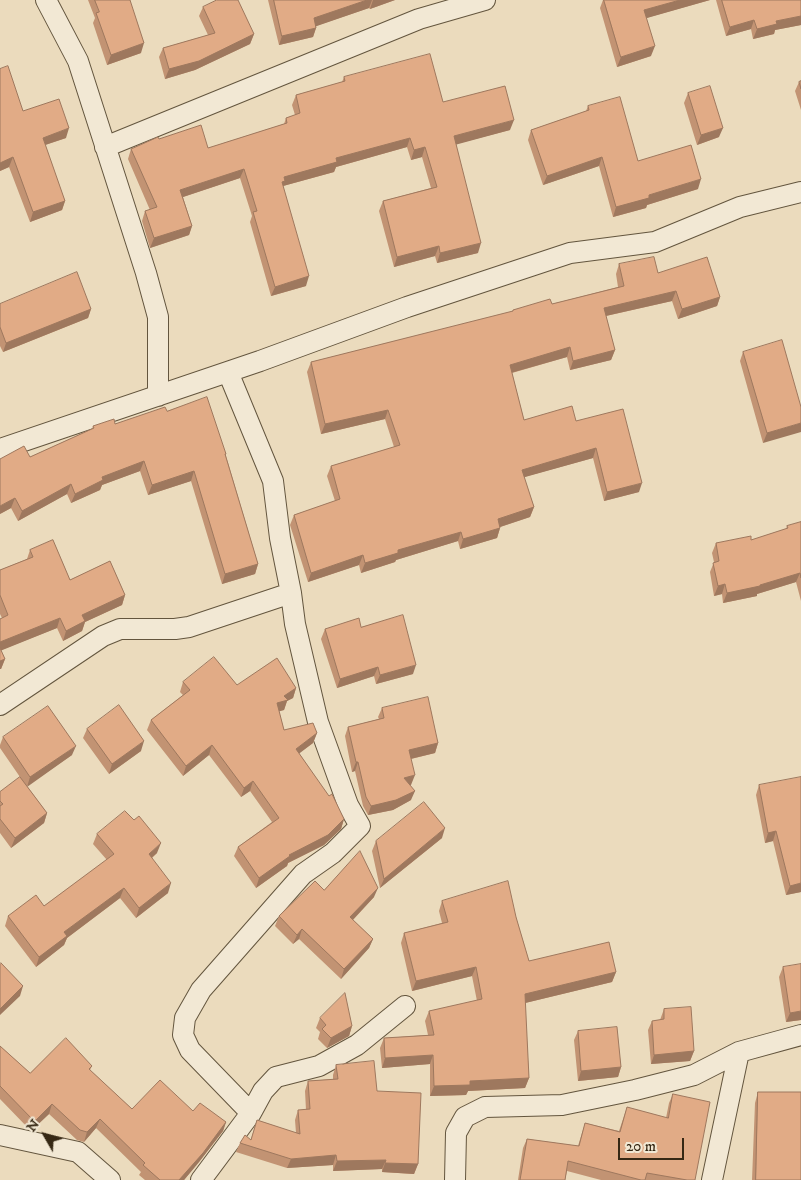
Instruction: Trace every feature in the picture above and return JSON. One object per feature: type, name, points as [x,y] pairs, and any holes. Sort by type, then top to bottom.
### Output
[{"type":"street","points":[[46,0],[78,61],[146,273],[158,317],[158,396]]},
{"type":"street","points":[[105,147],[419,19],[485,0]]},
{"type":"street","points":[[0,449],[228,372],[406,307],[570,253],[656,242],[740,207],[801,192]]},
{"type":"street","points":[[228,372],[274,481],[280,538],[291,592],[294,624],[318,722],[348,806],[360,826],[333,854],[303,874],[201,990],[185,1018],[183,1035],[190,1050],[251,1113]]},
{"type":"street","points":[[0,705],[103,636],[120,629],[175,629],[188,627],[291,592]]},
{"type":"street","points":[[202,1180],[251,1113],[263,1091],[276,1077],[319,1066],[357,1045],[405,1006]]},
{"type":"street","points":[[456,1180],[456,1133],[465,1117],[485,1107],[562,1105],[635,1090],[694,1075],[740,1052],[801,1035]]},
{"type":"street","points":[[712,1180],[740,1052]]},
{"type":"street","points":[[0,1135],[78,1152],[110,1180]]},
{"type":"building","points":[[95,0],[130,0],[144,43],[111,55],[96,13],[99,12]]},
{"type":"building","points":[[217,0],[238,0],[254,34],[199,61],[169,69],[163,48],[215,33],[203,7]]},
{"type":"building","points":[[274,0],[367,0],[314,18],[316,28],[282,36]]},
{"type":"building","points":[[604,0],[680,0],[644,10],[655,46],[621,57]]},
{"type":"building","points":[[722,0],[801,0],[801,16],[776,21],[777,24],[757,29],[754,20],[730,27]]},
{"type":"building","points":[[430,54],[443,102],[505,86],[514,120],[454,136],[481,243],[440,253],[439,246],[397,257],[383,201],[437,187],[425,147],[414,150],[410,138],[336,158],[337,162],[284,177],[285,181],[282,182],[309,276],[275,287],[253,212],[257,211],[244,169],[180,190],[192,226],[154,238],[145,211],[157,207],[131,149],[158,137],[159,139],[201,125],[208,148],[287,123],[286,118],[300,113],[296,95],[345,81],[344,77]]},
{"type":"building","points":[[8,66],[23,111],[59,99],[69,128],[43,138],[65,201],[33,212],[13,157],[0,163],[0,69]]},
{"type":"building","points":[[710,86],[723,128],[701,135],[688,93]]},
{"type":"building","points":[[620,97],[638,161],[691,145],[701,179],[649,195],[649,198],[616,207],[602,157],[547,176],[531,130],[589,110],[588,106]]},
{"type":"building","points":[[654,257],[658,273],[707,257],[720,297],[682,309],[676,291],[604,308],[615,350],[573,361],[570,347],[510,365],[524,420],[572,406],[576,421],[623,409],[642,483],[607,492],[596,448],[522,470],[534,507],[498,519],[500,528],[463,539],[461,532],[398,550],[398,553],[365,563],[363,555],[311,573],[294,515],[340,499],[331,466],[400,445],[388,410],[325,424],[311,362],[513,311],[550,299],[552,304],[624,286],[619,264]]},
{"type":"building","points":[[77,272],[91,309],[6,343],[0,327],[0,304]]},
{"type":"building","points":[[782,340],[801,407],[801,423],[767,433],[743,352]]},
{"type":"building","points":[[207,397],[226,454],[258,564],[225,574],[194,471],[152,485],[144,461],[102,477],[103,480],[75,494],[71,484],[22,511],[15,498],[0,506],[0,459],[24,446],[30,457],[94,428],[93,426],[114,419],[115,424],[165,407],[167,411]]},
{"type":"building","points":[[801,522],[801,578],[800,573],[760,586],[727,593],[725,584],[718,586],[713,563],[719,561],[716,543],[751,536],[751,540]]},
{"type":"building","points":[[53,540],[70,580],[110,561],[125,595],[82,615],[85,621],[66,631],[60,618],[0,642],[0,619],[8,615],[0,595],[0,570],[33,557],[30,550]]},
{"type":"building","points":[[403,615],[416,665],[380,675],[378,667],[340,679],[325,629],[359,618],[361,627]]},
{"type":"building","points":[[0,648],[5,659],[0,661]]},
{"type":"building","points":[[214,657],[237,685],[277,658],[296,688],[284,696],[288,700],[277,703],[284,730],[313,723],[317,733],[296,749],[329,796],[332,794],[344,819],[328,835],[289,855],[259,878],[238,847],[279,818],[253,781],[244,788],[212,745],[186,766],[151,720],[190,690],[183,682]]},
{"type":"building","points":[[428,697],[438,743],[409,750],[415,775],[404,778],[415,791],[396,800],[371,806],[366,797],[348,727],[384,718],[382,708]]},
{"type":"building","points":[[119,705],[144,741],[112,764],[87,729]]},
{"type":"building","points":[[48,706],[76,746],[30,777],[3,737]]},
{"type":"building","points":[[20,777],[47,813],[15,838],[0,819],[0,806],[3,804],[0,801],[0,792]]},
{"type":"building","points":[[801,777],[801,883],[790,886],[776,831],[768,833],[759,785]]},
{"type":"building","points":[[424,802],[445,828],[384,879],[376,841]]},
{"type":"building","points":[[125,811],[134,820],[139,816],[161,843],[149,854],[171,883],[139,908],[124,888],[64,932],[67,936],[39,957],[8,916],[36,895],[44,906],[114,854],[97,834]]},
{"type":"building","points":[[360,851],[378,888],[350,917],[373,939],[344,969],[302,929],[297,935],[279,916],[315,881],[324,890]]},
{"type":"building","points":[[508,881],[529,961],[609,942],[616,972],[525,994],[529,1078],[470,1081],[470,1085],[434,1086],[433,1055],[385,1058],[384,1038],[434,1035],[429,1011],[482,999],[476,967],[416,981],[404,933],[448,922],[442,901]]},
{"type":"building","points":[[0,964],[23,986],[0,1009]]},
{"type":"building","points":[[801,964],[801,1011],[790,1013],[783,967]]},
{"type":"building","points":[[345,993],[352,1026],[331,1038],[322,1029],[326,1025],[320,1018]]},
{"type":"building","points":[[691,1007],[694,1051],[654,1055],[652,1021],[664,1019],[664,1009]]},
{"type":"building","points":[[617,1027],[621,1067],[581,1071],[578,1031]]},
{"type":"building","points":[[66,1038],[92,1066],[89,1069],[132,1109],[160,1080],[193,1111],[200,1103],[226,1122],[203,1153],[179,1180],[160,1180],[143,1165],[145,1163],[100,1119],[87,1132],[80,1130],[52,1104],[36,1120],[33,1120],[0,1086],[0,1046],[30,1073]]},
{"type":"building","points":[[374,1061],[377,1091],[421,1093],[418,1164],[385,1163],[386,1160],[337,1161],[336,1155],[291,1159],[240,1143],[245,1135],[251,1140],[257,1120],[300,1134],[298,1110],[310,1109],[308,1081],[338,1079],[336,1065]]},
{"type":"building","points":[[758,1092],[801,1092],[801,1180],[756,1180]]},
{"type":"building","points":[[673,1094],[710,1102],[695,1180],[647,1173],[645,1180],[641,1180],[568,1161],[565,1180],[520,1180],[527,1139],[579,1146],[585,1123],[620,1132],[627,1107],[668,1118]]}]
